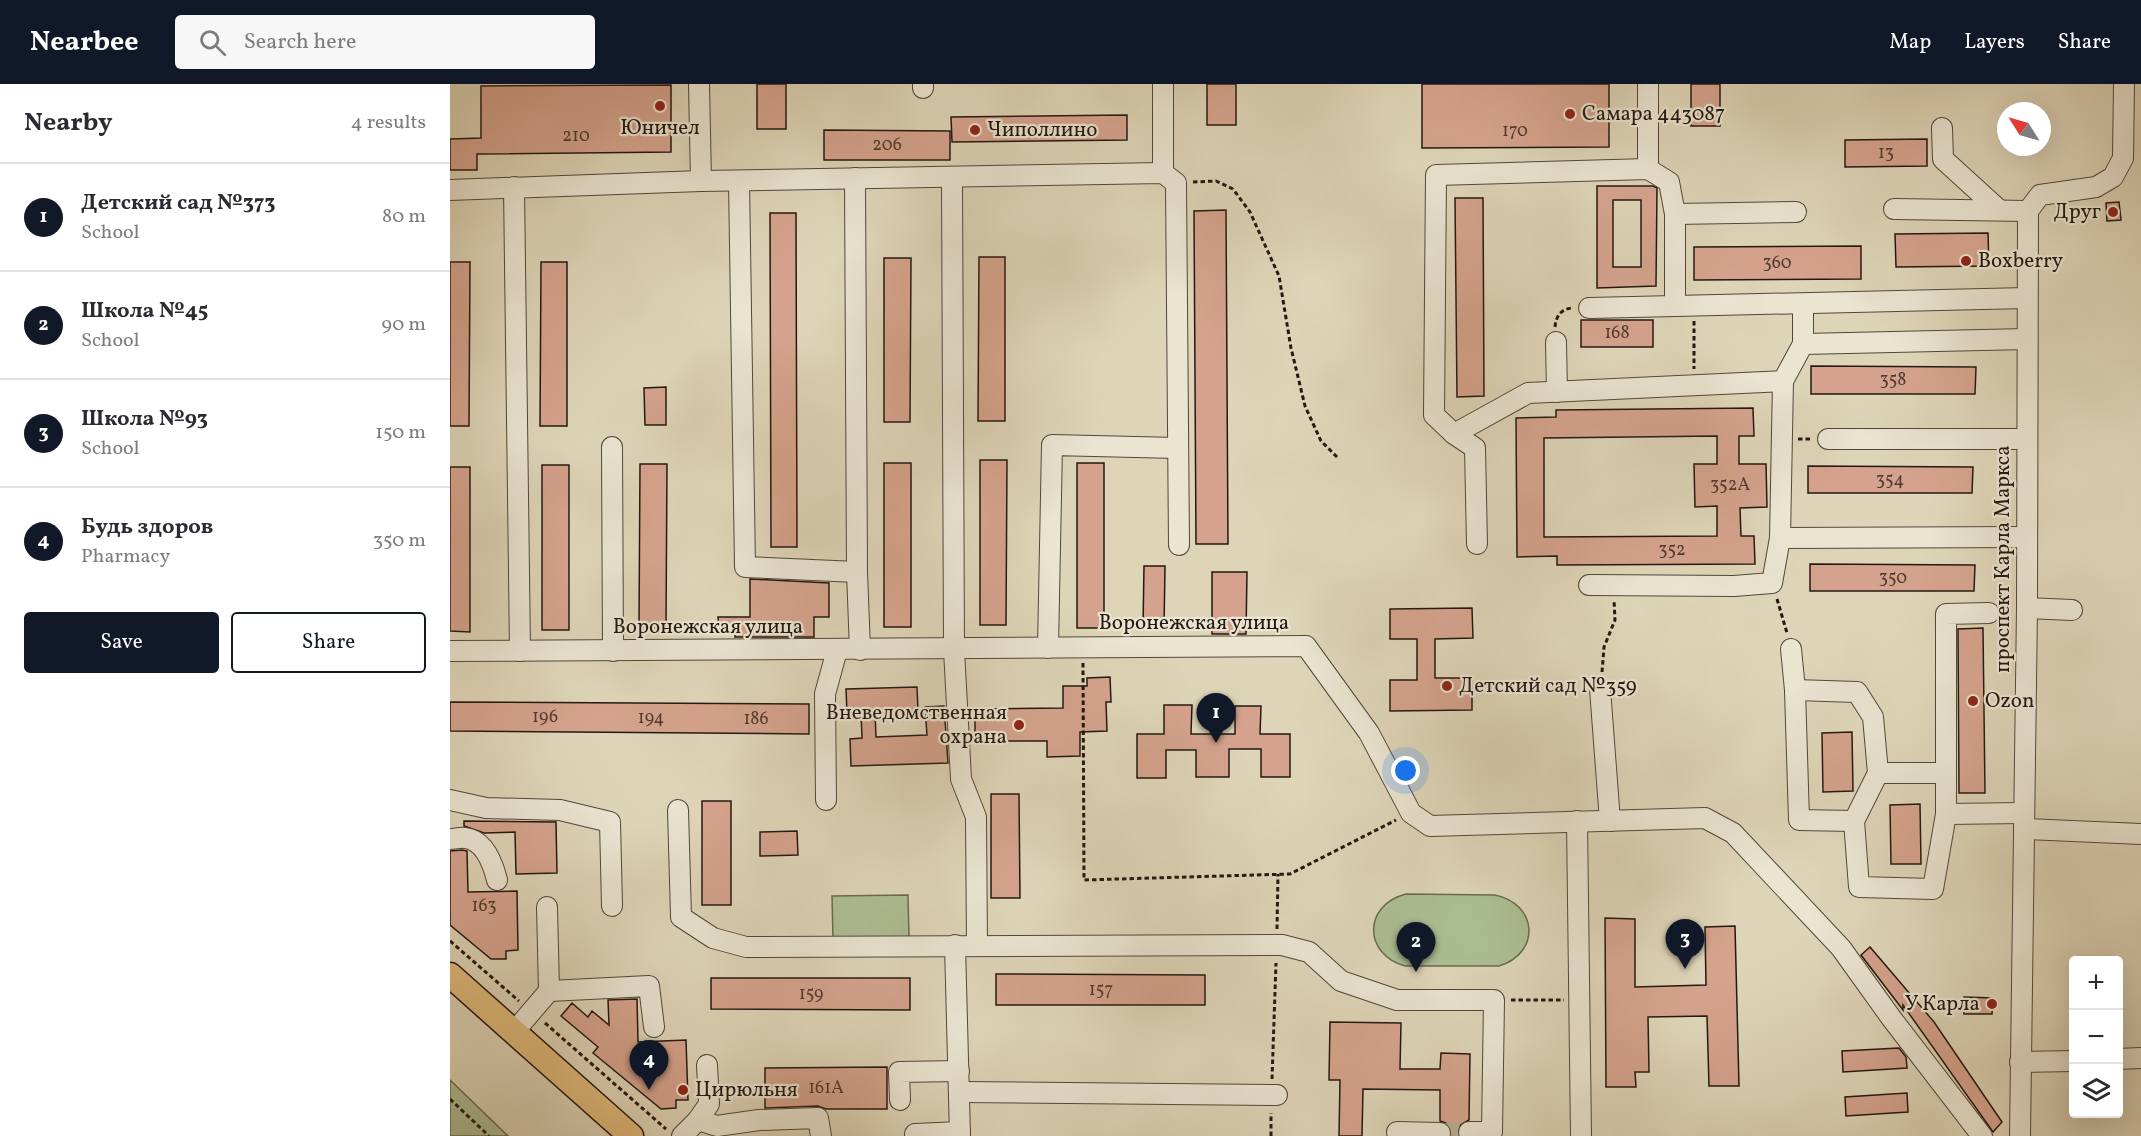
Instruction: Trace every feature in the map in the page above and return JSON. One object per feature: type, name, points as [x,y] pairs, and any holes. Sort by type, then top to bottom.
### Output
[{"type":"main road","points":[[450,975],[631,1136]]},
{"type":"street","points":[[699,84],[701,181]]},
{"type":"street","points":[[1163,84],[1169,178],[1179,545]]},
{"type":"street","points":[[1648,84],[1648,169]]},
{"type":"street","points":[[1894,209],[2028,211],[2040,195],[2096,187],[2113,177],[2132,157],[2124,84]]},
{"type":"street","points":[[1942,128],[1943,159],[1999,210]]},
{"type":"street","points":[[1477,543],[1474,448],[1454,434],[1434,415],[1436,175],[1648,169],[1669,182],[1675,214],[1684,306]]},
{"type":"street","points":[[952,177],[954,650],[961,779],[976,817],[977,946]]},
{"type":"street","points":[[450,190],[855,178],[1169,178]]},
{"type":"street","points":[[855,178],[857,572],[860,650]]},
{"type":"street","points":[[739,182],[745,567],[857,572]]},
{"type":"street","points":[[514,187],[520,651]]},
{"type":"street","name":"проспект Карла Маркса","points":[[2023,1135],[2020,1062],[2027,608],[2028,211]]},
{"type":"street","points":[[1675,214],[1796,212]]},
{"type":"street","points":[[1589,308],[2027,298]]},
{"type":"street","points":[[1589,585],[1734,586],[1772,583],[1780,538],[1783,381],[1803,344],[1803,304]]},
{"type":"street","points":[[1803,344],[2027,339]]},
{"type":"street","points":[[1556,342],[1557,392]]},
{"type":"street","points":[[1454,434],[1528,393],[1783,381]]},
{"type":"street","points":[[1828,439],[2027,439]]},
{"type":"street","points":[[1048,648],[1052,445],[1177,448]]},
{"type":"street","points":[[612,447],[613,651]]},
{"type":"street","points":[[1780,538],[2026,537]]},
{"type":"street","points":[[2027,608],[2072,610]]},
{"type":"street","points":[[1795,690],[1857,692],[1873,717],[1878,773],[1854,820],[1859,887],[1933,889],[1946,814],[1946,614],[1989,613]]},
{"type":"street","name":"Воронежская улица","points":[[450,651],[954,650],[1306,646],[1369,733],[1411,813]]},
{"type":"street","points":[[1791,649],[1795,690],[1799,820],[1854,820]]},
{"type":"street","points":[[826,800],[825,694],[837,650]]},
{"type":"street","points":[[1600,689],[1610,820]]},
{"type":"street","points":[[1878,773],[1946,773]]},
{"type":"street","points":[[450,800],[486,808],[560,810],[610,822],[612,906]]},
{"type":"street","points":[[678,810],[681,917],[713,938],[746,947],[1276,945],[1309,952],[1341,981],[1396,1000],[1494,1000],[1492,1132],[1469,1132]]},
{"type":"street","points":[[1411,813],[1430,826],[1705,818],[1732,833],[1841,948],[1982,1136]]},
{"type":"street","points":[[1946,814],[2141,834]]},
{"type":"street","points":[[1577,822],[1581,1136]]},
{"type":"street","points":[[450,839],[466,838],[481,847],[493,865],[497,880]]},
{"type":"street","points":[[514,1032],[549,990],[547,907]]},
{"type":"street","points":[[916,1136],[915,1134],[960,1134],[955,945]]},
{"type":"street","points":[[549,990],[649,986],[654,1027]]},
{"type":"street","points":[[2123,1059],[2141,1058]]},
{"type":"street","points":[[2020,1062],[2069,1061]]},
{"type":"street","points":[[682,1136],[698,1120],[709,1104],[707,1065]]},
{"type":"street","points":[[900,1100],[899,1072],[959,1071]]},
{"type":"street","points":[[959,1092],[1275,1095]]},
{"type":"street","points":[[698,1120],[717,1126],[759,1120],[818,1118],[821,1136]]},
{"type":"street","points":[[1397,1132],[1440,1133]]},
{"type":"path","points":[[1169,178],[1216,181],[1233,189],[1250,212],[1279,276],[1291,348],[1305,406],[1321,441],[1338,458]]},
{"type":"path","points":[[1684,306],[1694,385]]},
{"type":"path","points":[[1556,342],[1555,319],[1561,312],[1569,309],[1589,308]]},
{"type":"path","points":[[1782,439],[1828,439]]},
{"type":"path","points":[[1772,583],[1791,649]]},
{"type":"path","points":[[1600,689],[1604,647],[1615,620],[1613,585]]},
{"type":"path","points":[[1083,648],[1084,880],[1290,874],[1411,813]]},
{"type":"path","points":[[1271,1136],[1275,1095],[1278,874]]},
{"type":"path","points":[[450,941],[674,1136]]},
{"type":"path","points":[[1494,1000],[1579,1000]]},
{"type":"path","points":[[450,1099],[489,1136]]},
{"type":"green space","points":[[1406,894],[1495,895],[1509,900],[1520,908],[1526,918],[1529,929],[1528,940],[1513,960],[1499,966],[1405,966],[1391,960],[1381,951],[1374,930],[1376,918],[1382,908],[1392,900]]},
{"type":"green space","points":[[908,895],[909,939],[833,940],[832,896]]},
{"type":"green space","points":[[450,1080],[508,1136],[450,1136]]},
{"type":"building","points":[[757,84],[786,84],[786,129],[757,129]]},
{"type":"building","points":[[1207,84],[1236,84],[1236,125],[1207,125]]},
{"type":"building","points":[[1422,84],[1609,84],[1609,147],[1422,148]]},
{"type":"building","points":[[1691,84],[1720,84],[1720,126],[1691,126]]},
{"type":"building","points":[[671,85],[671,152],[477,154],[477,170],[450,170],[450,139],[481,138],[481,86]]},
{"type":"building","points":[[1127,115],[1127,140],[952,142],[951,117]]},
{"type":"building","points":[[824,130],[950,131],[950,160],[824,160]]},
{"type":"building","points":[[1927,139],[1927,166],[1845,167],[1845,140]]},
{"type":"building","points":[[1597,186],[1653,186],[1657,188],[1656,286],[1597,288]],"holes":[[[1613,200],[1641,200],[1641,267],[1613,267]]]},
{"type":"building","points":[[1455,198],[1483,198],[1484,396],[1457,397]]},
{"type":"building","name":"Друг","points":[[2119,202],[2121,220],[2107,221],[2106,203]]},
{"type":"building","points":[[1226,210],[1228,544],[1196,544],[1194,211]]},
{"type":"building","points":[[770,213],[796,213],[797,547],[771,547]]},
{"type":"building","points":[[1988,233],[1989,266],[1896,267],[1895,234]]},
{"type":"building","points":[[1861,246],[1861,279],[1694,280],[1694,247]]},
{"type":"building","points":[[979,257],[1005,257],[1005,421],[978,421]]},
{"type":"building","points":[[884,258],[911,258],[910,422],[884,422]]},
{"type":"building","points":[[450,262],[470,262],[469,426],[450,426]]},
{"type":"building","points":[[541,262],[567,262],[567,426],[540,426]]},
{"type":"building","points":[[1581,320],[1653,320],[1653,347],[1581,347]]},
{"type":"building","points":[[1811,366],[1976,367],[1975,394],[1811,394]]},
{"type":"building","points":[[666,387],[666,425],[645,425],[644,388]]},
{"type":"building","points":[[1753,408],[1754,436],[1739,436],[1739,464],[1766,464],[1767,507],[1740,508],[1741,536],[1754,536],[1755,564],[1557,565],[1557,556],[1517,557],[1516,418],[1556,417],[1556,410]],"holes":[[[1717,436],[1717,464],[1694,464],[1695,507],[1717,506],[1717,536],[1544,537],[1544,438]]]},
{"type":"building","points":[[980,460],[1007,460],[1006,625],[980,625]]},
{"type":"building","points":[[884,463],[911,463],[911,627],[884,627]]},
{"type":"building","points":[[1077,463],[1104,463],[1104,628],[1077,628]]},
{"type":"building","points":[[640,464],[667,464],[666,628],[639,628]]},
{"type":"building","points":[[542,465],[569,465],[569,630],[542,630]]},
{"type":"building","points":[[1808,466],[1973,467],[1972,493],[1808,493]]},
{"type":"building","points":[[450,467],[470,467],[470,632],[450,631]]},
{"type":"building","points":[[1810,564],[1975,565],[1974,591],[1810,591]]},
{"type":"building","points":[[1144,566],[1165,566],[1164,628],[1143,628]]},
{"type":"building","points":[[1212,572],[1247,572],[1246,634],[1212,634]]},
{"type":"building","points":[[750,579],[829,583],[829,617],[814,617],[814,637],[735,637],[735,630],[719,630],[718,617],[750,617]]},
{"type":"building","points":[[1472,608],[1473,638],[1435,639],[1435,678],[1472,678],[1472,710],[1390,711],[1390,680],[1417,680],[1417,639],[1390,639],[1390,609]]},
{"type":"building","points":[[1983,628],[1985,793],[1959,793],[1958,629]]},
{"type":"building","points":[[1110,677],[1111,702],[1106,702],[1107,731],[1080,732],[1080,756],[1047,757],[1047,741],[980,741],[980,735],[975,735],[975,715],[980,715],[980,709],[1063,708],[1063,686],[1087,686],[1087,678]]},
{"type":"building","points":[[917,687],[918,711],[875,713],[876,737],[927,735],[925,707],[944,706],[948,763],[851,766],[850,739],[862,738],[861,713],[847,714],[846,689]]},
{"type":"building","points":[[450,702],[809,704],[809,734],[450,731]]},
{"type":"building","points":[[1164,705],[1192,705],[1191,734],[1235,734],[1235,706],[1261,706],[1260,734],[1290,734],[1290,777],[1261,777],[1261,749],[1229,749],[1229,777],[1196,777],[1196,750],[1166,750],[1166,778],[1137,778],[1137,734],[1164,734]]},
{"type":"building","points":[[1852,732],[1853,791],[1823,792],[1822,733]]},
{"type":"building","points":[[991,794],[1019,794],[1020,898],[991,898]]},
{"type":"building","points":[[702,801],[731,801],[731,905],[702,905]]},
{"type":"building","points":[[1920,804],[1921,864],[1891,864],[1890,805]]},
{"type":"building","points":[[464,821],[556,822],[557,873],[516,874],[515,832],[484,833],[464,826]]},
{"type":"building","points":[[797,831],[798,855],[760,856],[760,832]]},
{"type":"building","points":[[450,851],[467,851],[468,892],[517,891],[518,950],[506,951],[506,959],[491,959],[450,925]]},
{"type":"building","points":[[1605,918],[1635,919],[1635,987],[1706,985],[1705,927],[1735,926],[1739,1086],[1709,1086],[1707,1016],[1648,1017],[1649,1072],[1635,1072],[1636,1087],[1606,1087]]},
{"type":"building","points":[[1870,947],[1934,1022],[2002,1122],[1993,1132],[1903,1005],[1903,1010],[1861,955]]},
{"type":"building","points":[[996,974],[1205,975],[1205,1005],[996,1005]]},
{"type":"building","points":[[711,978],[910,978],[910,1010],[711,1009]]},
{"type":"building","points":[[1964,997],[1993,998],[1992,1014],[1964,1014]]},
{"type":"building","points":[[637,999],[638,1042],[686,1040],[688,1100],[676,1100],[676,1108],[661,1109],[593,1053],[598,1047],[561,1016],[572,1003],[588,1017],[592,1011],[609,1025],[608,1000]]},
{"type":"building","points":[[1330,1022],[1401,1023],[1400,1069],[1440,1069],[1441,1053],[1470,1054],[1469,1120],[1459,1126],[1458,1136],[1451,1136],[1450,1127],[1440,1121],[1440,1090],[1363,1089],[1362,1136],[1339,1136],[1340,1080],[1329,1080]]},
{"type":"building","points":[[1899,1048],[1906,1057],[1907,1068],[1843,1072],[1842,1051]]},
{"type":"building","points":[[887,1067],[887,1109],[826,1109],[818,1106],[765,1108],[765,1068]]},
{"type":"building","points":[[1907,1093],[1908,1112],[1846,1116],[1845,1097]]},
{"type":"tunnel","points":[[1440,1133],[1469,1132]]},
{"type":"place","name":"Юничел","points":[[660,106]]},
{"type":"place","name":"Самара 443087","points":[[1570,114]]},
{"type":"place","name":"Чиполлино","points":[[975,130]]},
{"type":"place","name":"Друг","points":[[2113,212]]},
{"type":"place","name":"Boxberry","points":[[1966,261]]},
{"type":"place","name":"Детский сад №359","points":[[1447,686]]},
{"type":"place","name":"Ozon","points":[[1973,701]]},
{"type":"place","name":"Вневедомственная охрана","points":[[1019,725]]},
{"type":"place","name":"Детский сад №373","points":[[1216,743]]},
{"type":"place","name":"Школа №93","points":[[1685,969]]},
{"type":"place","name":"Школа №45","points":[[1416,972]]},
{"type":"place","name":"У Карла","points":[[1992,1004]]},
{"type":"place","name":"Будь здоров","points":[[649,1090]]},
{"type":"place","name":"Цирюльня","points":[[683,1090]]}]
